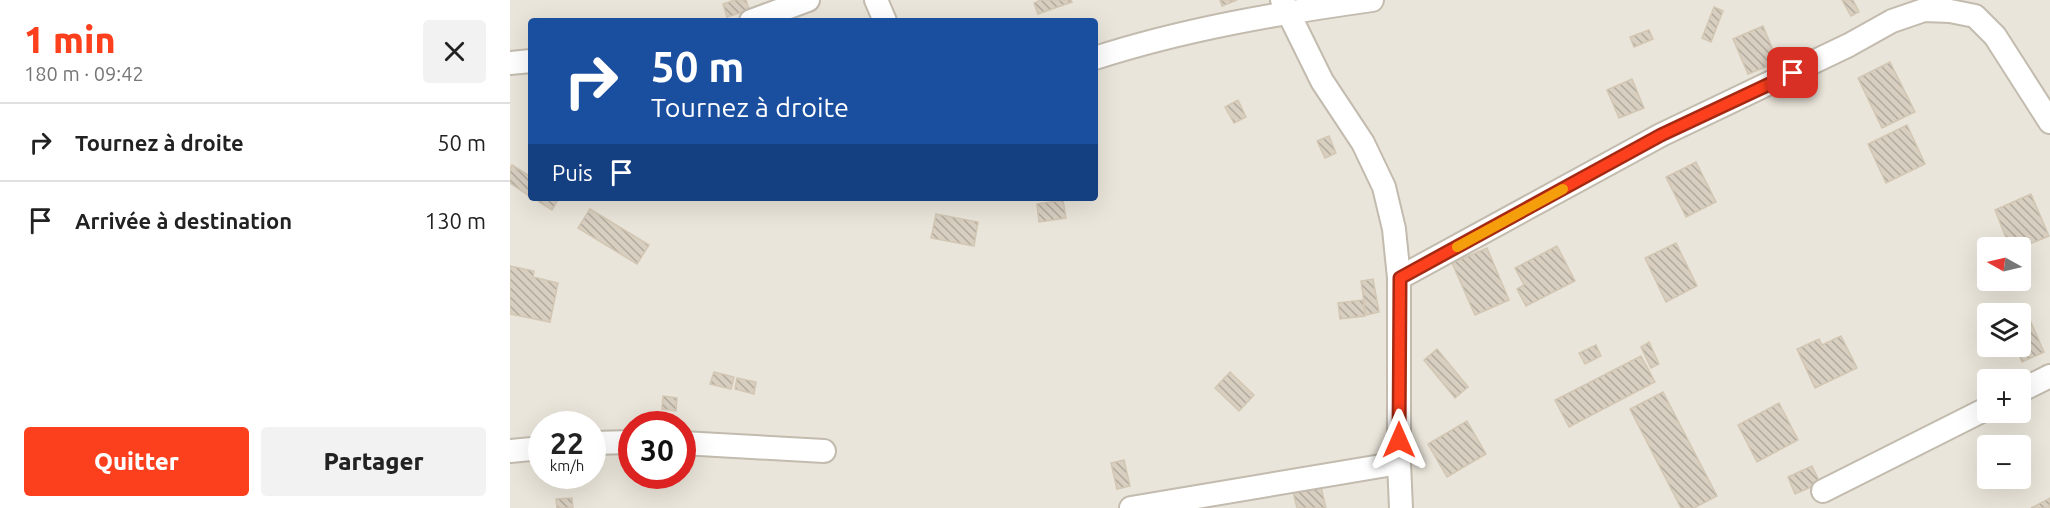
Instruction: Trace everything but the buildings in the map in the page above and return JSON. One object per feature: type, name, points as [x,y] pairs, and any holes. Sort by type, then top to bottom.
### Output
[{"type":"street","points":[[759,18],[808,0]]},
{"type":"street","points":[[876,0],[884,18]]},
{"type":"street","points":[[1098,57],[1284,6],[1372,0]]},
{"type":"street","points":[[1284,6],[1322,81],[1363,143],[1384,187],[1394,229],[1400,278],[1399,463],[1401,508]]},
{"type":"street","points":[[1400,278],[1661,135],[1777,81],[1892,21],[1924,10],[1950,11],[1975,16],[1995,36],[2050,122]]},
{"type":"street","points":[[510,63],[528,61]]},
{"type":"street","points":[[2031,386],[2050,376]]},
{"type":"street","points":[[1823,491],[1977,414]]},
{"type":"street","points":[[696,444],[824,451]]},
{"type":"street","points":[[510,451],[528,449]]},
{"type":"street","points":[[1131,508],[1399,463]]},
{"type":"shaded area","points":[[510,0],[2050,0],[2050,508],[510,508]]},
{"type":"slow traffic","points":[[1457,247],[1563,189]]},
{"type":"route","points":[[1399,440],[1400,278],[1661,135],[1793,73]]}]
